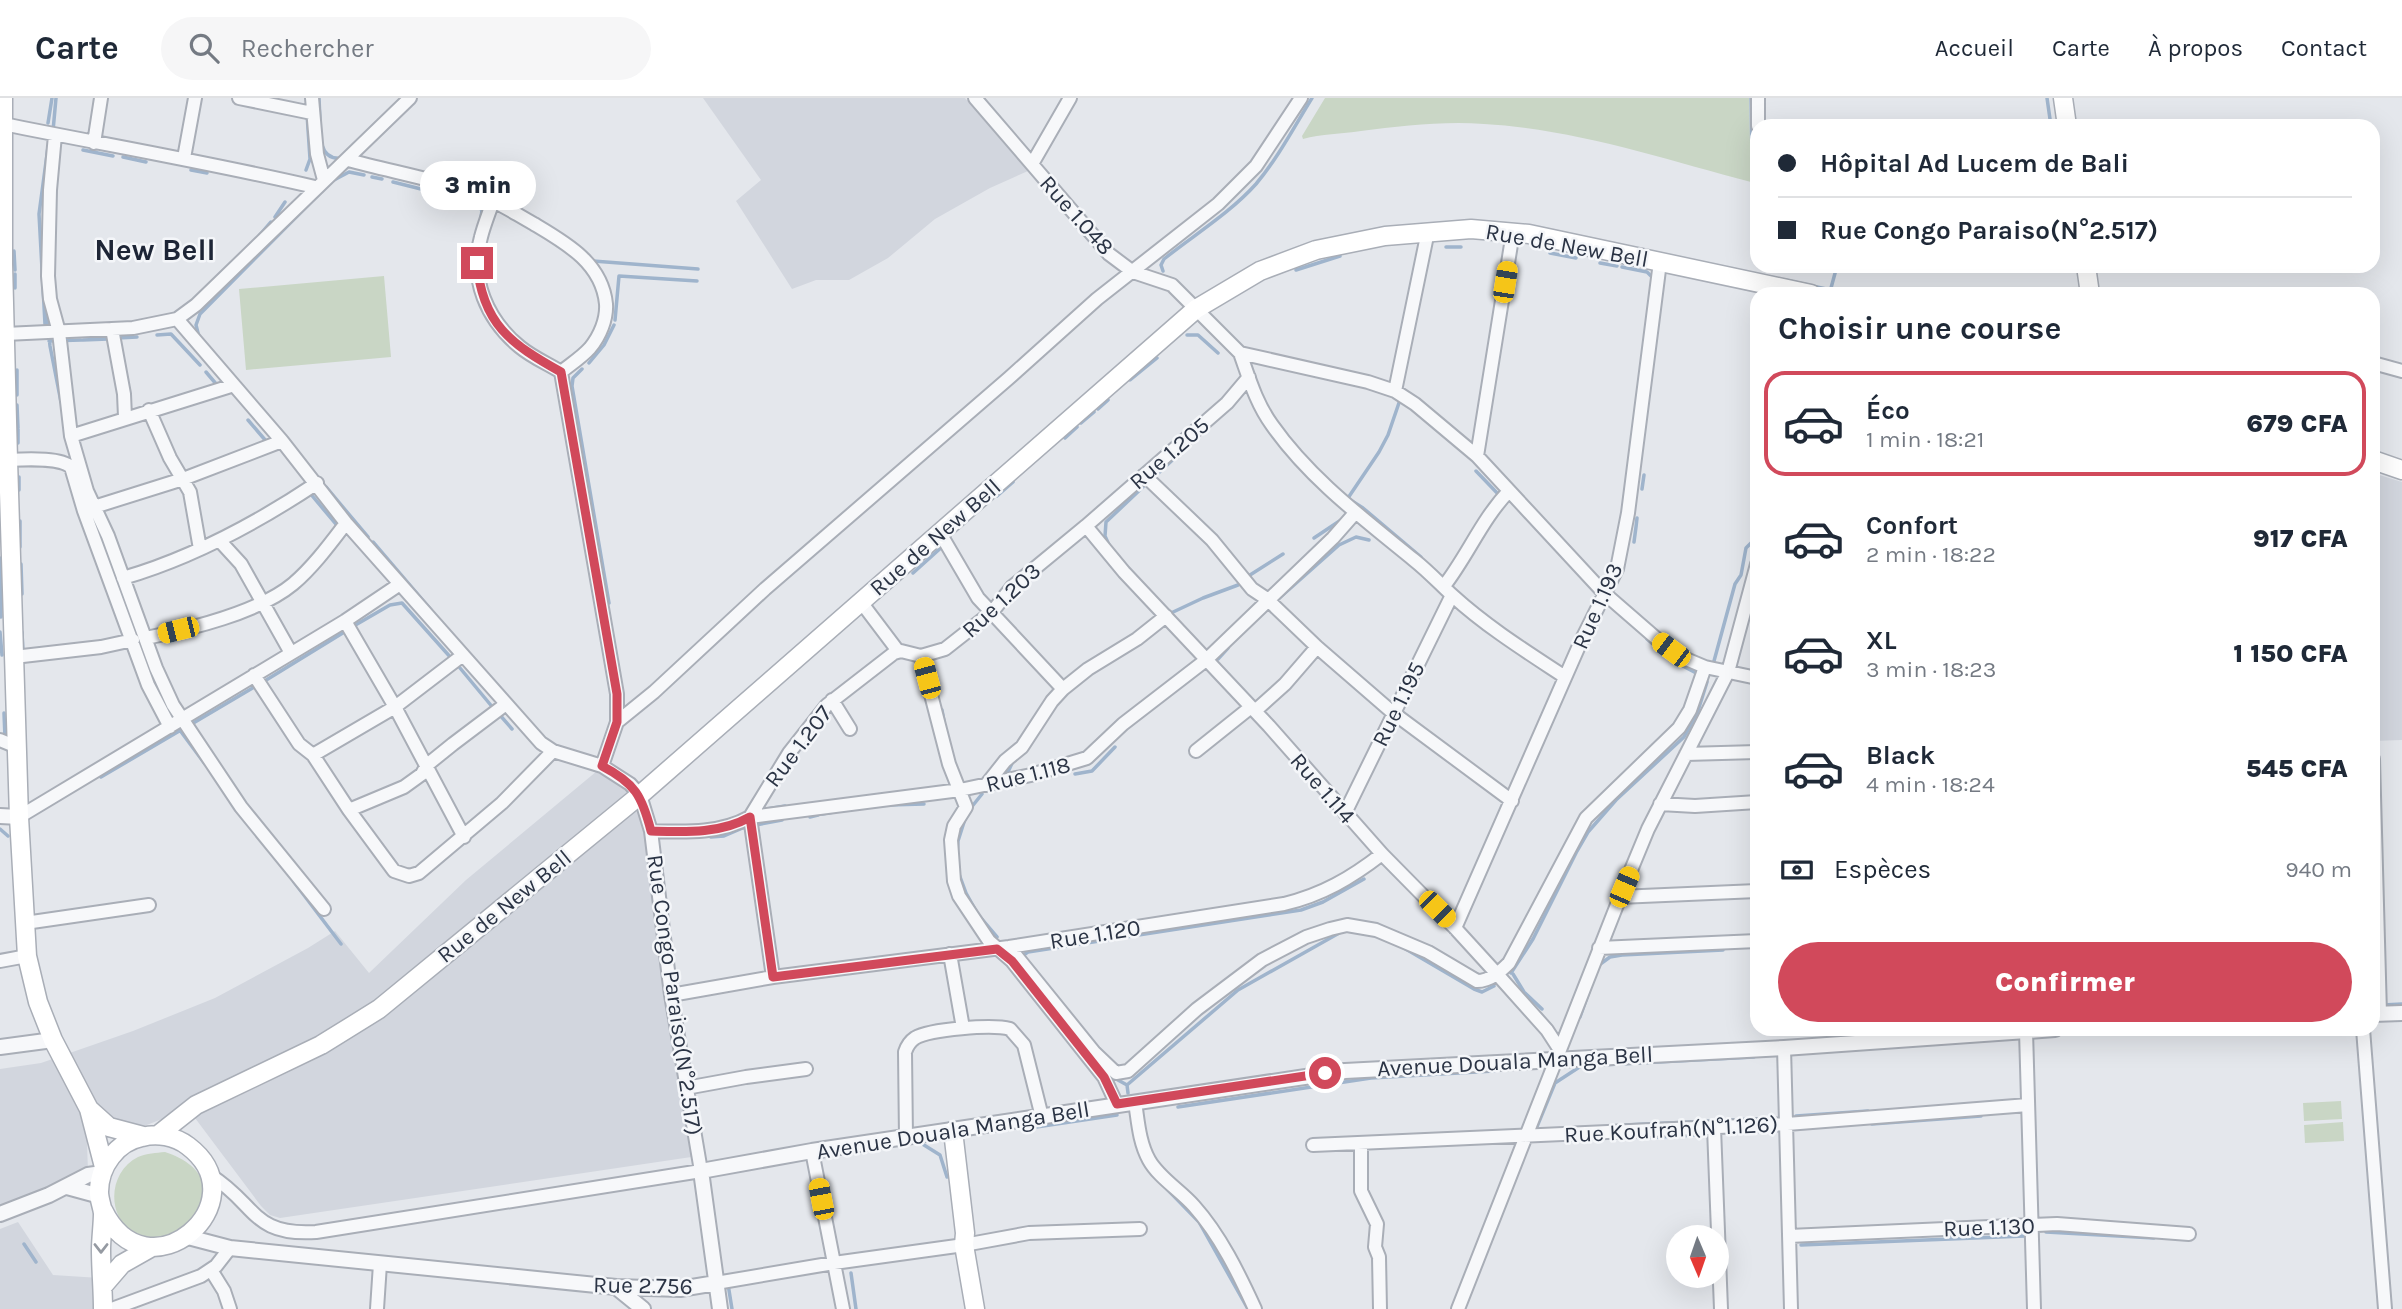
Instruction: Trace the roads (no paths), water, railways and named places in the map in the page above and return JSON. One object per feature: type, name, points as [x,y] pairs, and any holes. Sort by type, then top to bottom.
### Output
[{"type":"main road","points":[[3,98],[1,264],[5,334],[6,622],[14,657],[8,743],[19,817],[27,956],[38,1002],[52,1040],[89,1109],[103,1170],[103,1309]]},
{"type":"main road","points":[[2063,98],[2066,119]]},
{"type":"main road","name":"Rue de New Bell","points":[[150,1136],[196,1105],[321,1045],[379,1009],[640,795],[1196,309],[1260,271],[1316,250],[1362,240],[1428,231],[1471,229],[1513,232],[1778,287]]},
{"type":"main road","points":[[2380,462],[2402,470]]},
{"type":"main road","points":[[89,1109],[109,1127],[185,1143],[204,1163],[212,1189],[210,1203],[198,1227],[188,1237],[164,1246],[141,1245],[122,1236],[107,1220],[101,1203]]},
{"type":"main road","points":[[953,1131],[965,1233],[964,1245],[975,1309]]},
{"type":"main road","points":[[103,1170],[120,1147],[150,1136]]},
{"type":"main road","points":[[103,1286],[122,1264],[152,1247]]},
{"type":"street","points":[[94,143],[101,98]]},
{"type":"street","points":[[184,158],[195,98]]},
{"type":"street","points":[[239,98],[312,113]]},
{"type":"street","points":[[312,98],[320,184]]},
{"type":"street","points":[[5,334],[133,328],[177,319],[196,305],[410,98]]},
{"type":"street","name":"Rue 1.048","points":[[975,98],[1109,254],[1133,272],[1172,285],[1240,353]]},
{"type":"street","points":[[1032,164],[1070,98]]},
{"type":"street","points":[[617,722],[1097,299],[1218,204],[1249,176],[1301,98]]},
{"type":"street","points":[[1758,98],[1758,119]]},
{"type":"street","points":[[3,124],[320,184]]},
{"type":"street","points":[[55,135],[50,190],[48,276],[50,299],[59,332],[71,436],[94,507],[123,578],[154,698],[170,727]]},
{"type":"street","points":[[348,160],[473,192],[557,238],[588,262],[600,278],[606,307],[601,328],[591,347],[561,372]]},
{"type":"street","points":[[493,201],[480,239],[477,263],[479,286],[489,312],[521,349],[561,372]]},
{"type":"street","points":[[1395,391],[1428,231]]},
{"type":"street","points":[[1477,456],[1513,232]]},
{"type":"street","name":"Rue 1.193","points":[[1455,928],[1565,677],[1616,569],[1628,513],[1660,262]]},
{"type":"street","points":[[177,319],[317,483],[346,523],[541,743],[552,751],[602,766],[630,783],[640,795]]},
{"type":"street","points":[[112,329],[126,404],[125,417]]},
{"type":"street","points":[[1240,353],[1345,376],[1395,391],[1434,418],[1477,456],[1604,593],[1671,650],[1705,667],[1750,677]]},
{"type":"street","points":[[1240,353],[1258,401],[1271,424],[1317,477],[1355,513],[1507,638],[1565,677]]},
{"type":"street","points":[[2380,365],[2402,371]]},
{"type":"street","points":[[561,372],[617,694],[617,722],[602,766]]},
{"type":"street","name":"Rue 1.205","points":[[1086,526],[1227,403],[1249,377]]},
{"type":"street","points":[[71,436],[234,385]]},
{"type":"street","points":[[149,410],[170,458],[193,500],[200,549]]},
{"type":"street","points":[[94,507],[183,479],[282,441]]},
{"type":"street","points":[[4,455],[57,461],[68,463],[71,467],[84,512],[165,692],[241,807],[324,909]]},
{"type":"street","points":[[1144,475],[1212,540],[1252,589],[1268,599],[1317,647],[1392,712],[1512,801]]},
{"type":"street","points":[[123,578],[219,540],[277,510],[317,483]]},
{"type":"street","name":"Rue 1.195","points":[[1345,813],[1461,564],[1488,516],[1509,491]]},
{"type":"street","name":"Rue 1.118","points":[[651,831],[719,829],[732,827],[750,817],[960,790],[1087,758],[1123,724],[1206,660],[1333,538],[1355,513]]},
{"type":"street","points":[[14,657],[101,647],[139,639],[223,617],[264,603],[299,579],[346,523]]},
{"type":"street","name":"Rue 1.203","points":[[921,656],[945,649],[992,612],[1012,587],[1086,526]]},
{"type":"street","name":"Rue 1.114","points":[[1086,526],[1382,854],[1497,974],[1547,1030],[1558,1054]]},
{"type":"street","points":[[940,533],[973,591],[1063,689]]},
{"type":"street","points":[[219,540],[241,564],[291,653]]},
{"type":"street","points":[[0,816],[19,817],[345,621],[400,584]]},
{"type":"street","points":[[1458,1309],[1619,897],[1660,804],[1728,672],[1750,590]]},
{"type":"street","points":[[862,603],[898,651],[921,656],[949,764],[966,807],[954,826],[951,840],[954,881],[960,896],[989,940],[1003,948],[1094,1052],[1116,1073],[1128,1071],[1198,1009],[1262,960],[1296,941],[1330,929],[1347,925],[1376,930],[1428,952],[1477,981],[1484,981],[1497,974],[1508,963],[1525,934],[1590,814],[1669,740],[1686,719],[1705,667]]},
{"type":"street","points":[[986,785],[1005,761],[1022,747],[1063,689],[1166,617]]},
{"type":"street","points":[[345,621],[427,765],[464,837]]},
{"type":"street","points":[[1196,751],[1292,677],[1317,647]]},
{"type":"street","name":"Rue 1.207","points":[[750,817],[789,753],[811,723],[832,700],[898,651]]},
{"type":"street","points":[[313,755],[394,707],[463,655]]},
{"type":"street","points":[[254,675],[299,744],[313,755],[394,871],[403,875],[415,876],[464,837],[502,803],[552,751]]},
{"type":"street","points":[[832,700],[850,729]]},
{"type":"street","points":[[349,810],[404,787],[422,774],[427,765],[506,704]]},
{"type":"street","points":[[1686,754],[1750,752]]},
{"type":"street","name":"Rue Congo Paraiso(N°2.517)","points":[[640,795],[651,831],[671,995],[701,1171],[720,1309]]},
{"type":"street","points":[[1660,804],[1695,806],[1750,803]]},
{"type":"street","points":[[750,817],[773,977]]},
{"type":"street","name":"Rue 1.120","points":[[671,995],[773,977],[1003,948],[1253,910],[1305,899],[1332,888],[1357,874],[1382,854]]},
{"type":"street","points":[[1619,897],[1750,891]]},
{"type":"street","points":[[25,923],[149,905]]},
{"type":"street","points":[[1599,948],[1750,941]]},
{"type":"street","points":[[1003,948],[1104,1077],[1117,1104]]},
{"type":"street","points":[[950,954],[963,1028]]},
{"type":"street","points":[[0,961],[27,956]]},
{"type":"street","points":[[2380,1014],[2402,1013]]},
{"type":"street","points":[[906,1138],[906,1046],[924,1034],[963,1028],[1006,1027],[1015,1033],[1024,1045],[1042,1117]]},
{"type":"street","name":"Avenue Douala Manga Bell","points":[[209,1175],[232,1191],[259,1220],[275,1229],[296,1233],[316,1232],[812,1151],[1345,1071],[1558,1054],[1784,1048],[1872,1036]]},
{"type":"street","points":[[2026,1036],[2034,1309]]},
{"type":"street","points":[[2364,1036],[2385,1309]]},
{"type":"street","points":[[0,1046],[52,1040]]},
{"type":"street","points":[[1784,1048],[1791,1309]]},
{"type":"street","points":[[686,1087],[806,1069]]},
{"type":"street","points":[[1135,1102],[1147,1158],[1160,1175],[1195,1208],[1237,1271],[1255,1309]]},
{"type":"street","name":"Rue Koufrah(N°1.126)","points":[[1313,1145],[1787,1124],[2028,1105]]},
{"type":"street","points":[[1714,1128],[1721,1309]]},
{"type":"street","points":[[1361,1143],[1361,1191],[1377,1224],[1380,1309]]},
{"type":"street","points":[[812,1151],[843,1309]]},
{"type":"street","points":[[0,1214],[103,1170]]},
{"type":"street","points":[[67,1187],[101,1203]]},
{"type":"street","name":"Rue 1.130","points":[[1789,1236],[2031,1225],[2082,1225],[2189,1234]]},
{"type":"street","name":"Rue 2.756","points":[[188,1237],[230,1248],[380,1264],[616,1287],[680,1289],[1044,1231],[1140,1229]]},
{"type":"street","points":[[112,1309],[211,1270],[230,1248]]},
{"type":"street","points":[[377,1309],[380,1264]]},
{"type":"street","points":[[211,1270],[224,1291],[230,1309]]},
{"type":"street","points":[[616,1287],[643,1309]]},
{"type":"waterway","points":[[48,123],[52,98]]},
{"type":"waterway","points":[[53,131],[56,98]]},
{"type":"waterway","points":[[319,98],[320,120]]},
{"type":"waterway","points":[[1163,271],[1161,265],[1164,259],[1223,214],[1256,184],[1279,153],[1312,98]]},
{"type":"waterway","points":[[1751,98],[1751,119]]},
{"type":"waterway","points":[[2047,98],[2050,119]]},
{"type":"waterway","points":[[306,170],[310,159],[307,114]]},
{"type":"waterway","points":[[322,145],[329,156],[341,158]]},
{"type":"waterway","points":[[45,324],[39,214],[48,147]]},
{"type":"waterway","points":[[83,150],[113,156]]},
{"type":"waterway","points":[[123,157],[146,162]]},
{"type":"waterway","points":[[191,170],[207,173]]},
{"type":"waterway","points":[[496,171],[494,185],[503,201]]},
{"type":"waterway","points":[[334,180],[349,172],[364,175]]},
{"type":"waterway","points":[[372,177],[382,179]]},
{"type":"waterway","points":[[393,182],[421,189]]},
{"type":"waterway","points":[[199,337],[196,325],[200,314],[323,190]]},
{"type":"waterway","points":[[441,194],[472,202],[482,210],[481,218]]},
{"type":"waterway","points":[[275,217],[285,202]]},
{"type":"waterway","points":[[259,236],[271,222]]},
{"type":"waterway","points":[[1446,247],[1461,247]]},
{"type":"waterway","points":[[14,251],[15,270]]},
{"type":"waterway","points":[[1550,253],[1576,258]]},
{"type":"waterway","points":[[1296,270],[1340,256]]},
{"type":"waterway","points":[[593,261],[698,269]]},
{"type":"waterway","points":[[1600,263],[1617,266]]},
{"type":"waterway","points":[[1622,267],[1647,272],[1652,277]]},
{"type":"waterway","points":[[1831,287],[1835,273]]},
{"type":"waterway","points":[[15,274],[15,288]]},
{"type":"waterway","points":[[615,320],[619,276],[697,281]]},
{"type":"waterway","points":[[1785,280],[1817,287]]},
{"type":"waterway","points":[[46,306],[50,346],[61,402]]},
{"type":"waterway","points":[[589,363],[604,345],[614,325]]},
{"type":"waterway","points":[[157,335],[171,334],[200,365]]},
{"type":"waterway","points":[[1187,335],[1198,335],[1218,353]]},
{"type":"waterway","points":[[118,338],[137,337]]},
{"type":"waterway","points":[[83,340],[108,339]]},
{"type":"waterway","points":[[49,341],[81,340]]},
{"type":"waterway","points":[[1130,380],[1157,358]]},
{"type":"waterway","points":[[582,369],[573,378],[572,386],[609,603]]},
{"type":"waterway","points":[[17,370],[17,395]]},
{"type":"waterway","points":[[206,372],[217,385]]},
{"type":"waterway","points":[[1348,498],[1388,435],[1401,397]]},
{"type":"waterway","points":[[1098,409],[1108,400]]},
{"type":"waterway","points":[[17,405],[18,428]]},
{"type":"waterway","points":[[1081,423],[1094,412]]},
{"type":"waterway","points":[[248,420],[266,441]]},
{"type":"waterway","points":[[1065,438],[1077,427]]},
{"type":"waterway","points":[[18,429],[18,443]]},
{"type":"waterway","points":[[1152,479],[1179,454]]},
{"type":"waterway","points":[[1476,471],[1500,496]]},
{"type":"waterway","points":[[1642,489],[1644,475]]},
{"type":"waterway","points":[[19,477],[19,490]]},
{"type":"waterway","points":[[997,496],[1013,482]]},
{"type":"waterway","points":[[326,487],[368,537]]},
{"type":"waterway","points":[[1109,545],[1105,536],[1106,522],[1143,487]]},
{"type":"waterway","points":[[309,492],[340,529]]},
{"type":"waterway","points":[[1352,501],[1421,557]]},
{"type":"waterway","points":[[1636,527],[1637,518]]},
{"type":"waterway","points":[[1314,538],[1341,520]]},
{"type":"waterway","points":[[20,521],[20,547]]},
{"type":"waterway","points":[[1634,542],[1636,527]]},
{"type":"waterway","points":[[1276,601],[1339,545],[1356,537],[1369,540]]},
{"type":"waterway","points":[[373,542],[431,610]]},
{"type":"waterway","points":[[1714,661],[1735,584],[1741,575],[1746,548],[1750,544]]},
{"type":"waterway","points":[[913,573],[943,546]]},
{"type":"waterway","points":[[1250,575],[1283,554]]},
{"type":"waterway","points":[[0,558],[1,617]]},
{"type":"waterway","points":[[21,564],[22,594]]},
{"type":"waterway","points":[[1171,613],[1238,585]]},
{"type":"waterway","points":[[352,627],[390,605],[402,603],[452,659]]},
{"type":"waterway","points":[[263,682],[346,631]]},
{"type":"waterway","points":[[0,632],[2,655]]},
{"type":"waterway","points":[[22,632],[23,652]]},
{"type":"waterway","points":[[1647,639],[1654,645]]},
{"type":"waterway","points":[[1218,659],[1228,648]]},
{"type":"waterway","points":[[1681,665],[1698,674]]},
{"type":"waterway","points":[[460,668],[494,709]]},
{"type":"waterway","points":[[1511,973],[1533,939],[1588,832],[1616,800],[1684,737],[1697,714],[1707,682]]},
{"type":"waterway","points":[[157,684],[171,715]]},
{"type":"waterway","points":[[190,725],[256,686]]},
{"type":"waterway","points":[[942,710],[944,721]]},
{"type":"waterway","points":[[4,713],[5,738]]},
{"type":"waterway","points":[[499,714],[512,729]]},
{"type":"waterway","points":[[176,725],[205,764]]},
{"type":"waterway","points":[[101,777],[181,730]]},
{"type":"waterway","points":[[1075,774],[1092,771],[1115,747]]},
{"type":"waterway","points":[[1001,777],[1008,772],[1013,761]]},
{"type":"waterway","points":[[970,809],[982,794]]},
{"type":"waterway","points":[[889,805],[924,804]]},
{"type":"waterway","points":[[761,810],[785,806]]},
{"type":"waterway","points":[[822,814],[834,812]]},
{"type":"waterway","points":[[810,817],[818,815]]},
{"type":"waterway","points":[[957,856],[958,841],[965,819]]},
{"type":"waterway","points":[[711,837],[782,820]]},
{"type":"waterway","points":[[0,829],[8,836]]},
{"type":"waterway","points":[[959,874],[976,911]]},
{"type":"waterway","points":[[1022,956],[1028,952],[1301,910],[1323,902],[1364,879]]},
{"type":"waterway","points":[[294,882],[341,944]]},
{"type":"waterway","points":[[980,917],[997,937]]},
{"type":"waterway","points":[[1127,1085],[1238,990],[1341,932]]},
{"type":"waterway","points":[[1404,948],[1474,989],[1482,992],[1494,986]]},
{"type":"waterway","points":[[1599,965],[1610,957],[1622,955],[1723,950]]},
{"type":"waterway","points":[[1513,974],[1524,992],[1542,1009]]},
{"type":"waterway","points":[[1580,1017],[1590,989]]},
{"type":"waterway","points":[[2383,1005],[2402,1004]]},
{"type":"waterway","points":[[1538,1130],[1536,1129],[1555,1083],[1581,1066],[1754,1057]]},
{"type":"waterway","points":[[1178,1107],[1371,1078],[1494,1071]]},
{"type":"waterway","points":[[1107,1074],[1127,1085]]},
{"type":"waterway","points":[[1127,1085],[1128,1093]]},
{"type":"waterway","points":[[1796,1116],[1868,1111]]},
{"type":"waterway","points":[[1023,1129],[1117,1115]]},
{"type":"waterway","points":[[1872,1124],[1981,1116]]},
{"type":"waterway","points":[[1626,1125],[1775,1118]]},
{"type":"waterway","points":[[1639,1138],[1698,1135]]},
{"type":"waterway","points":[[924,1145],[940,1155],[947,1177]]},
{"type":"waterway","points":[[1165,1187],[1199,1222],[1248,1309]]},
{"type":"waterway","points":[[2046,1232],[2154,1238]]},
{"type":"waterway","points":[[1801,1245],[2025,1236]]},
{"type":"waterway","points":[[24,1244],[36,1262]]},
{"type":"waterway","points":[[851,1273],[856,1309]]},
{"type":"waterway","points":[[728,1284],[732,1309]]},
{"type":"district","name":"New Bell","points":[[155,250]]}]
